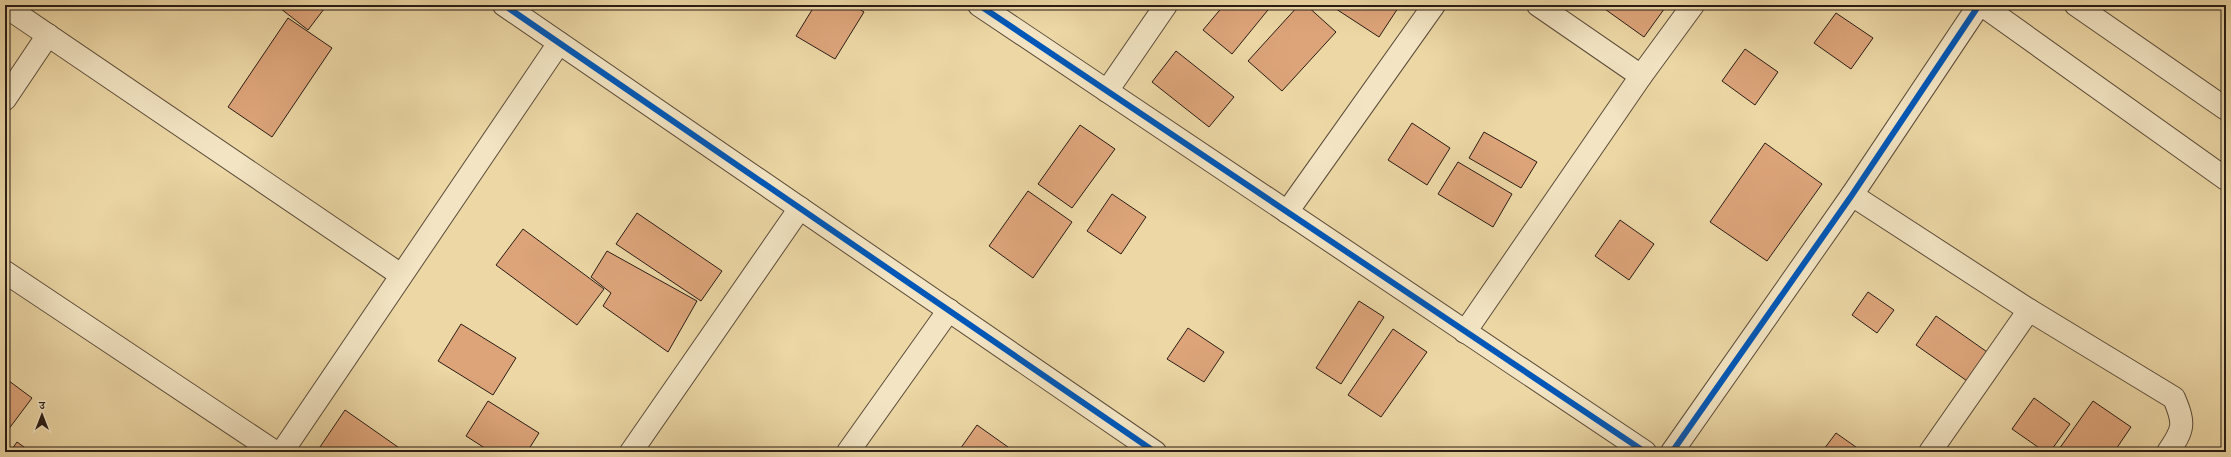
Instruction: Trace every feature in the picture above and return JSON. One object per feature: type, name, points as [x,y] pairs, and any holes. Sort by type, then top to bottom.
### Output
[{"type":"street","points":[[504,5],[1155,452]]},
{"type":"street","points":[[979,5],[1645,452]]},
{"type":"street","points":[[1107,91],[1166,5]]},
{"type":"street","points":[[1286,212],[1434,5]]},
{"type":"street","points":[[1538,5],[1641,76]]},
{"type":"street","points":[[1465,332],[1641,76],[1693,5]]},
{"type":"street","points":[[1672,452],[1852,195],[1981,5],[2226,179]]},
{"type":"street","points":[[2076,5],[2226,109]]},
{"type":"street","points":[[5,6],[401,275]]},
{"type":"street","points":[[5,99],[48,35]]},
{"type":"street","points":[[282,452],[559,43]]},
{"type":"street","points":[[1852,195],[2029,310],[2174,398],[2182,417],[2180,434],[2168,452]]},
{"type":"street","points":[[631,452],[800,208]]},
{"type":"street","points":[[5,272],[275,452]]},
{"type":"street","points":[[848,452],[949,310]]},
{"type":"street","points":[[1930,452],[2029,310]]},
{"type":"building","points":[[276,5],[327,5],[308,30]]},
{"type":"building","points":[[815,5],[853,5],[864,12],[835,59],[796,36]]},
{"type":"building","points":[[1224,5],[1272,5],[1232,54],[1203,30]]},
{"type":"building","points":[[1299,5],[1306,5],[1336,32],[1282,91],[1248,61]]},
{"type":"building","points":[[1330,5],[1400,5],[1379,37]]},
{"type":"building","points":[[1604,5],[1667,5],[1644,37],[1602,7]]},
{"type":"building","points":[[1836,13],[1873,38],[1851,69],[1814,43]]},
{"type":"building","points":[[288,18],[332,48],[272,137],[228,107]]},
{"type":"building","points":[[1745,49],[1778,72],[1755,105],[1722,81]]},
{"type":"building","points":[[1176,51],[1234,97],[1209,127],[1152,82]]},
{"type":"building","points":[[1412,123],[1450,148],[1427,185],[1388,160]]},
{"type":"building","points":[[1080,125],[1115,149],[1072,208],[1038,184]]},
{"type":"building","points":[[1484,132],[1537,162],[1521,188],[1469,158]]},
{"type":"building","points":[[1765,143],[1822,184],[1767,261],[1710,222]]},
{"type":"building","points":[[1458,162],[1512,194],[1493,227],[1438,194]]},
{"type":"building","points":[[1028,191],[1072,222],[1033,278],[989,246]]},
{"type":"building","points":[[1112,194],[1146,217],[1121,254],[1087,231]]},
{"type":"building","points":[[637,213],[722,271],[701,301],[616,244]]},
{"type":"building","points":[[1620,220],[1654,244],[1629,280],[1595,256]]},
{"type":"building","points":[[523,229],[604,289],[577,325],[496,265]]},
{"type":"building","points":[[607,251],[697,301],[668,352],[603,306],[611,293],[591,277]]},
{"type":"building","points":[[1868,292],[1894,310],[1877,333],[1852,315]]},
{"type":"building","points":[[1359,301],[1384,317],[1341,384],[1316,368]]},
{"type":"building","points":[[1936,316],[1990,354],[1970,383],[1916,345]]},
{"type":"building","points":[[461,324],[516,358],[493,395],[438,361]]},
{"type":"building","points":[[1188,328],[1224,352],[1204,382],[1167,359]]},
{"type":"building","points":[[1393,329],[1427,352],[1381,417],[1348,395]]},
{"type":"building","points":[[5,378],[32,398],[5,434]]},
{"type":"building","points":[[2034,398],[2070,424],[2050,452],[2045,452],[2012,429]]},
{"type":"building","points":[[488,401],[539,433],[527,452],[491,452],[466,436]]},
{"type":"building","points":[[2093,401],[2131,427],[2114,452],[2057,452]]},
{"type":"building","points":[[345,410],[405,452],[326,452],[320,447]]},
{"type":"building","points":[[977,425],[1015,452],[958,452]]},
{"type":"building","points":[[1836,433],[1863,452],[1828,452],[1824,449]]},
{"type":"building","points":[[17,442],[31,452],[10,452]]},
{"type":"cycle path","points":[[504,5],[1155,452]]},
{"type":"cycle path","points":[[979,5],[1645,452]]},
{"type":"cycle path","points":[[1672,452],[1852,195],[1979,5]]}]
